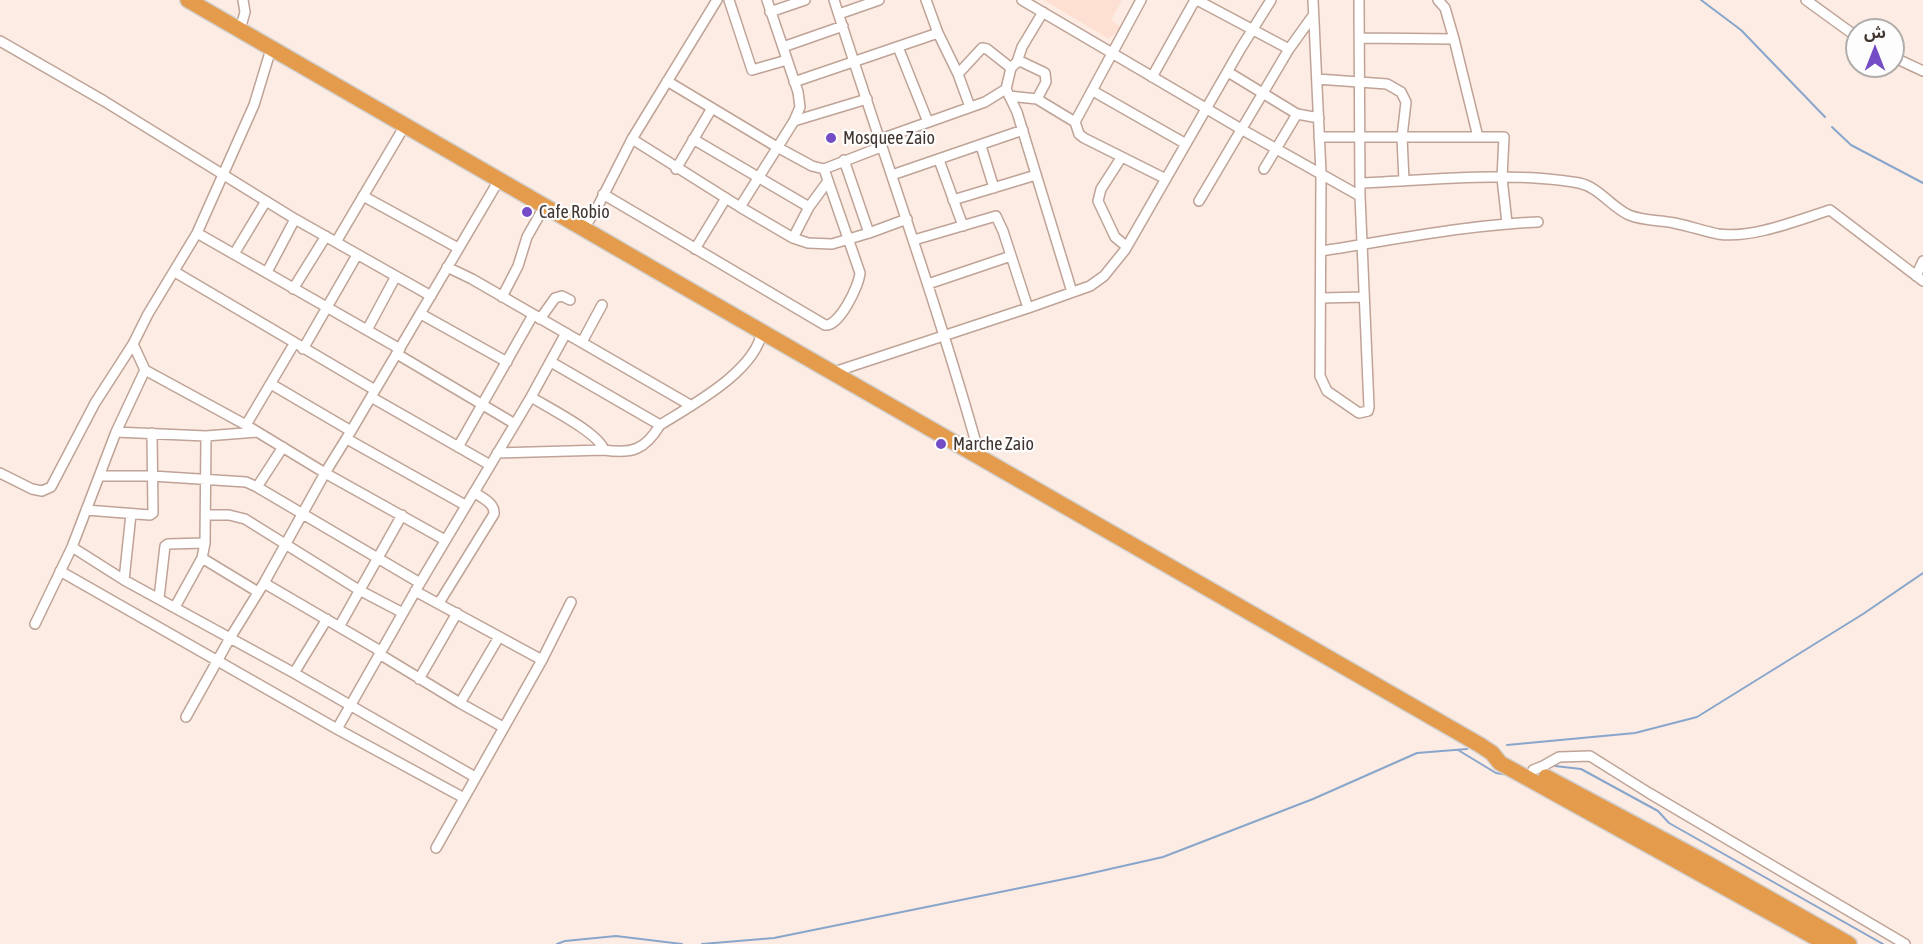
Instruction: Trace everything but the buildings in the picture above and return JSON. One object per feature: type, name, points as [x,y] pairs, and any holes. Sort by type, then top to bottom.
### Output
[{"type":"highway","points":[[188,0],[404,127],[584,228],[1492,753],[1504,755],[1705,862],[1849,944]]},
{"type":"highway","points":[[1492,753],[1500,763],[1827,944]]},
{"type":"street","points":[[240,30],[245,12],[243,0]]},
{"type":"street","points":[[584,228],[597,208],[632,139],[717,0]]},
{"type":"street","points":[[729,0],[752,70],[787,60]]},
{"type":"street","points":[[740,207],[794,122],[800,107],[767,0]]},
{"type":"street","points":[[771,12],[805,0]]},
{"type":"street","points":[[834,0],[945,335],[980,457]]},
{"type":"street","points":[[838,14],[879,0]]},
{"type":"street","points":[[926,0],[970,107]]},
{"type":"street","points":[[1022,0],[1360,196]]},
{"type":"street","points":[[1075,122],[1141,0]]},
{"type":"street","points":[[1152,77],[1196,0],[1289,49]]},
{"type":"street","points":[[834,372],[1090,286],[1104,276],[1126,246],[1252,28],[1271,0]]},
{"type":"street","points":[[1313,0],[1321,173],[1320,376],[1327,391],[1359,413],[1364,413],[1369,407],[1360,196],[1359,0]]},
{"type":"street","points":[[1438,0],[1445,8],[1478,137]]},
{"type":"street","points":[[1806,0],[1845,28]]},
{"type":"street","points":[[1043,12],[1014,65],[1008,93],[1023,130],[1072,292]]},
{"type":"street","points":[[1200,201],[1289,49],[1312,17]]},
{"type":"street","points":[[783,47],[843,26]]},
{"type":"street","points":[[794,82],[938,33]]},
{"type":"street","points":[[1360,38],[1454,39]]},
{"type":"street","points":[[0,41],[104,101],[295,219],[431,296]]},
{"type":"street","points":[[898,46],[928,122]]},
{"type":"street","points":[[958,74],[982,48],[1014,65],[1022,62],[1045,73],[1046,81],[1037,99]]},
{"type":"street","points":[[0,473],[32,489],[42,491],[51,487],[95,403],[133,344],[148,314],[175,273],[197,233],[254,105],[271,49]]},
{"type":"street","points":[[1905,63],[1923,71]]},
{"type":"street","points":[[1227,72],[1297,114],[1319,118]]},
{"type":"street","points":[[1317,79],[1386,84],[1401,92],[1406,102],[1402,137],[1404,181]]},
{"type":"street","points":[[667,81],[777,147],[812,166],[824,169],[928,122],[1008,93],[1037,99],[1075,122],[1079,134],[1084,138],[1166,179]]},
{"type":"street","points":[[1093,91],[1186,144]]},
{"type":"street","points":[[794,122],[867,99]]},
{"type":"street","points":[[676,169],[712,108]]},
{"type":"street","points":[[1264,169],[1297,114]]},
{"type":"street","points":[[336,242],[404,127]]},
{"type":"street","points":[[892,175],[1023,130]]},
{"type":"street","points":[[1319,137],[1504,137],[1502,178],[1507,223]]},
{"type":"street","points":[[632,139],[676,169],[740,207],[793,238],[808,243],[832,244],[907,219]]},
{"type":"street","points":[[693,139],[809,207]]},
{"type":"street","points":[[981,146],[994,188]]},
{"type":"street","points":[[1121,158],[1101,189],[1098,201],[1108,219],[1114,237],[1126,246]]},
{"type":"street","points":[[844,160],[869,233]]},
{"type":"street","points":[[939,160],[963,226]]},
{"type":"street","points":[[603,194],[830,326],[844,310],[859,280],[857,261],[824,169]]},
{"type":"street","points":[[953,200],[1036,175]]},
{"type":"street","points":[[1360,183],[1502,178],[1559,180],[1584,184],[1597,191],[1613,206],[1630,215],[1719,234],[1738,234],[1772,228],[1830,210],[1920,278],[1923,261]]},
{"type":"street","points":[[186,717],[325,472],[499,180]]},
{"type":"street","points":[[793,238],[809,207],[828,181]]},
{"type":"street","points":[[363,196],[458,249]]},
{"type":"street","points":[[695,249],[726,198]]},
{"type":"street","points":[[234,254],[266,201]]},
{"type":"street","points":[[502,297],[518,266],[527,237],[544,207]]},
{"type":"street","points":[[914,240],[997,217],[1028,308]]},
{"type":"street","points":[[267,272],[295,219]]},
{"type":"street","points":[[1321,251],[1507,223],[1538,222]]},
{"type":"street","points":[[197,233],[367,330],[398,352],[515,424]]},
{"type":"street","points":[[294,289],[326,236]]},
{"type":"street","points":[[246,425],[270,384],[326,308],[357,255]]},
{"type":"street","points":[[928,284],[1011,256]]},
{"type":"street","points":[[447,267],[690,405]]},
{"type":"street","points":[[175,273],[490,465]]},
{"type":"street","points":[[367,330],[396,276]]},
{"type":"street","points":[[458,447],[507,362],[537,317],[555,298],[562,296],[570,300]]},
{"type":"street","points":[[1321,298],[1364,297]]},
{"type":"street","points":[[582,342],[602,304]]},
{"type":"street","points":[[421,314],[507,362]]},
{"type":"street","points":[[497,453],[631,451],[652,438],[660,425],[740,370],[761,339],[762,332]]},
{"type":"street","points":[[337,729],[566,333]]},
{"type":"street","points":[[133,344],[145,369],[445,540]]},
{"type":"street","points":[[551,362],[660,425]]},
{"type":"street","points":[[35,624],[72,547],[116,432],[145,369]]},
{"type":"street","points":[[270,384],[465,505]]},
{"type":"street","points":[[531,397],[576,423],[598,440],[604,450]]},
{"type":"street","points":[[116,432],[206,436],[258,432]]},
{"type":"street","points":[[86,510],[131,514],[153,513],[152,433]]},
{"type":"street","points":[[175,607],[202,558],[206,543],[206,436]]},
{"type":"street","points":[[257,487],[283,447]]},
{"type":"street","points":[[101,476],[152,476],[240,481],[257,487],[377,558],[439,603],[542,660]]},
{"type":"street","points":[[439,603],[494,514],[492,505],[474,492]]},
{"type":"street","points":[[124,580],[131,514]]},
{"type":"street","points":[[206,515],[237,516],[359,590],[403,613]]},
{"type":"street","points":[[339,627],[402,515]]},
{"type":"street","points":[[159,598],[165,546],[206,543]]},
{"type":"street","points":[[72,547],[124,580],[294,673],[475,777]]},
{"type":"street","points":[[202,558],[258,592]]},
{"type":"street","points":[[60,571],[337,729],[464,798]]},
{"type":"street","points":[[264,583],[377,649],[381,655],[503,728]]},
{"type":"street","points":[[436,848],[542,660],[571,602]]},
{"type":"street","points":[[418,678],[457,613]]},
{"type":"street","points":[[294,673],[327,619]]},
{"type":"street","points":[[460,704],[499,637]]},
{"type":"street","points":[[1533,770],[1559,757],[1590,756],[1649,794],[1905,944]]},
{"type":"shaded area","points":[[1044,0],[1122,0],[1111,20],[1121,27],[1109,39]]},
{"type":"waterway","points":[[1701,0],[1741,30],[1825,117]]},
{"type":"waterway","points":[[1832,127],[1851,145],[1923,183]]},
{"type":"waterway","points":[[1507,745],[1635,733],[1697,717],[1863,614],[1923,573]]},
{"type":"waterway","points":[[702,944],[774,938],[1163,857],[1313,799],[1417,753],[1467,749]]},
{"type":"waterway","points":[[1458,750],[1496,773],[1508,775]]},
{"type":"waterway","points":[[1555,766],[1581,769],[1658,811],[1669,823],[1883,944]]},
{"type":"waterway","points":[[557,944],[565,941],[616,936],[682,944]]},
{"type":"place","name":"Mosquee Zaio","points":[[831,138]]},
{"type":"place","name":"Cafe Robio","points":[[527,212]]},
{"type":"place","name":"Marche Zaio","points":[[941,444]]}]
